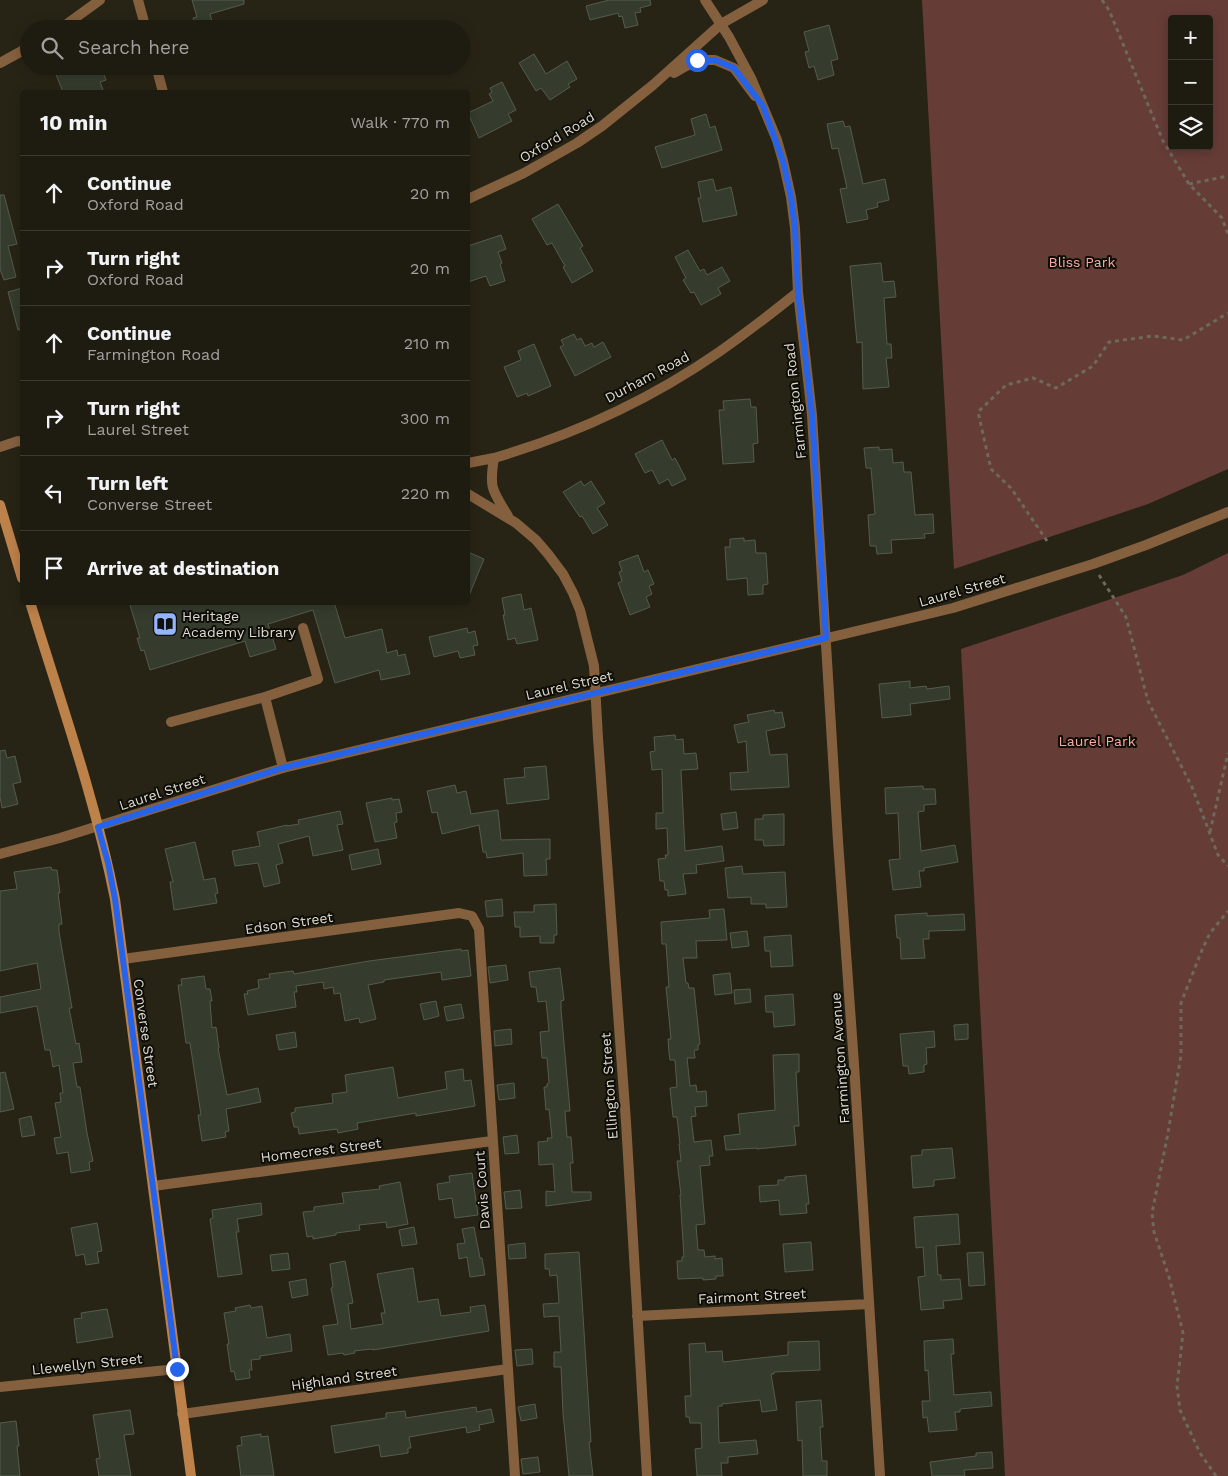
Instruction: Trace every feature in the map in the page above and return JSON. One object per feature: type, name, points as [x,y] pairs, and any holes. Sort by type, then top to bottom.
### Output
[{"type":"main road","points":[[0,505],[20,571]]},
{"type":"main road","name":"Converse Street","points":[[31,605],[87,785],[108,863],[115,899],[191,1476]]},
{"type":"street","points":[[72,20],[100,0]]},
{"type":"street","points":[[138,0],[144,20]]},
{"type":"street","name":"Farmington Road","points":[[705,0],[721,24],[751,78],[783,161],[791,197],[797,251],[798,292],[812,415],[826,638]]},
{"type":"street","name":"Oxford Road","points":[[470,198],[524,173],[577,143],[602,126],[653,85],[721,24],[763,0]]},
{"type":"street","points":[[0,63],[20,53]]},
{"type":"street","name":"Oxford Road","points":[[653,85],[697,60],[715,60],[734,68],[763,106]]},
{"type":"street","points":[[158,75],[162,90]]},
{"type":"street","name":"Durham Road","points":[[470,463],[494,458],[560,436],[614,412],[666,385],[718,353],[798,292]]},
{"type":"street","points":[[0,447],[20,442]]},
{"type":"street","points":[[494,458],[491,485],[495,496],[509,518]]},
{"type":"street","points":[[470,495],[509,518]]},
{"type":"street","name":"Laurel Street","points":[[0,854],[98,827],[282,768],[953,608],[1093,564],[1228,512]]},
{"type":"street","name":"Ellington Street","points":[[509,518],[548,554],[574,593],[585,626],[594,666],[648,1476]]},
{"type":"street","points":[[171,722],[265,697],[318,679],[303,628]]},
{"type":"street","name":"Farmington Avenue","points":[[826,638],[880,1476]]},
{"type":"street","points":[[265,697],[282,768]]},
{"type":"street","name":"Edson Street","points":[[123,959],[459,913]]},
{"type":"street","name":"Davis Court","points":[[459,913],[472,916],[479,929],[515,1476]]},
{"type":"street","name":"Homecrest Street","points":[[153,1186],[492,1141]]},
{"type":"street","name":"Fairmont Street","points":[[637,1316],[869,1304]]},
{"type":"street","name":"Llewellyn Street","points":[[0,1387],[177,1369]]},
{"type":"street","name":"Highland Street","points":[[182,1414],[508,1369]]},
{"type":"path","points":[[1102,0],[1109,10],[1163,142],[1189,184],[1222,218],[1228,234]]},
{"type":"path","points":[[1189,184],[1228,176]]},
{"type":"path","points":[[1047,541],[1011,488],[991,469],[978,412],[1006,385],[1034,378],[1056,388],[1093,366],[1109,342],[1153,336],[1183,340],[1228,313]]},
{"type":"path","points":[[1093,564],[1126,618],[1148,700],[1192,787],[1218,855],[1228,866]]},
{"type":"path","points":[[1209,832],[1228,753]]},
{"type":"path","points":[[1216,1476],[1200,1453],[1180,1410],[1177,1386],[1182,1332],[1169,1277],[1154,1232],[1152,1213],[1181,1055],[1181,1003],[1210,933],[1228,911]]},
{"type":"green space","name":"Bliss Park","points":[[922,0],[1228,0],[1228,469],[1148,504],[954,569]]},
{"type":"green space","name":"Laurel Park","points":[[1228,553],[1228,1476],[1005,1476],[961,649],[1183,575]]},
{"type":"building","points":[[192,0],[244,0],[244,4],[210,14],[212,20],[194,20],[193,18],[197,17]]},
{"type":"building","points":[[609,0],[650,0],[651,5],[640,8],[641,12],[635,13],[638,25],[625,28],[622,16],[619,17],[618,13],[590,20],[586,6]]},
{"type":"building","points":[[829,25],[838,59],[831,61],[834,75],[818,80],[814,66],[809,68],[805,52],[809,51],[804,32]]},
{"type":"building","points":[[534,54],[546,74],[567,61],[577,79],[568,84],[570,87],[550,100],[541,88],[536,91],[519,63]]},
{"type":"building","points":[[56,75],[104,75],[106,80],[100,82],[103,90],[62,90]]},
{"type":"building","points":[[502,82],[516,110],[508,114],[512,121],[479,138],[470,118],[470,112],[493,101],[489,94],[492,92],[490,88]]},
{"type":"building","points":[[706,114],[710,128],[715,126],[722,150],[662,168],[655,147],[695,135],[691,119]]},
{"type":"building","points":[[843,121],[845,127],[850,126],[863,184],[885,179],[889,200],[877,203],[878,207],[866,210],[868,219],[847,223],[840,189],[847,188],[838,148],[832,149],[827,124]]},
{"type":"building","points":[[713,179],[716,191],[731,187],[737,215],[703,222],[698,198],[701,198],[698,182]]},
{"type":"building","points":[[0,195],[4,195],[17,244],[8,246],[16,277],[4,280],[0,269]]},
{"type":"building","points":[[558,204],[583,246],[580,248],[593,271],[572,283],[552,243],[547,245],[532,219]]},
{"type":"building","points":[[501,235],[506,249],[498,252],[505,281],[490,286],[486,276],[470,281],[470,245]]},
{"type":"building","points":[[688,250],[700,271],[704,269],[707,275],[722,267],[730,281],[718,288],[721,294],[701,305],[694,292],[691,293],[683,280],[686,278],[675,257]]},
{"type":"building","points":[[881,263],[883,282],[894,281],[896,297],[884,298],[887,344],[891,344],[892,358],[886,358],[889,387],[863,389],[862,342],[857,343],[850,266]]},
{"type":"building","points":[[20,289],[20,330],[18,330],[8,292]]},
{"type":"building","points":[[574,334],[577,340],[581,338],[585,346],[592,343],[594,347],[603,342],[611,357],[575,376],[560,347],[564,345],[561,340]]},
{"type":"building","points":[[534,344],[551,386],[528,396],[527,393],[517,397],[504,367],[521,360],[518,351]]},
{"type":"building","points":[[750,399],[751,407],[756,407],[758,443],[753,444],[754,462],[723,464],[719,410],[724,410],[723,401]]},
{"type":"building","points":[[662,440],[672,460],[675,458],[686,479],[672,486],[668,479],[659,484],[652,470],[645,473],[635,454]]},
{"type":"building","points":[[879,447],[879,450],[892,449],[893,463],[903,462],[904,472],[911,472],[915,515],[933,514],[934,533],[924,534],[925,538],[891,540],[892,553],[877,554],[876,546],[870,546],[868,515],[875,514],[871,468],[866,468],[864,448]]},
{"type":"building","points":[[581,481],[584,486],[591,481],[605,503],[597,508],[608,525],[593,534],[582,516],[580,517],[563,492]]},
{"type":"building","points":[[744,538],[744,541],[755,540],[756,553],[766,553],[768,584],[763,585],[763,594],[748,595],[747,578],[727,580],[725,547],[730,547],[730,539]]},
{"type":"building","points":[[470,553],[484,559],[470,593]]},
{"type":"building","points":[[638,555],[644,572],[648,570],[654,584],[649,586],[652,594],[646,597],[650,607],[630,615],[618,583],[622,581],[619,572],[622,571],[619,562]]},
{"type":"building","points":[[521,594],[524,610],[531,608],[538,640],[517,644],[515,638],[508,640],[502,598]]},
{"type":"building","points":[[130,605],[335,605],[345,638],[382,629],[387,653],[397,650],[398,656],[405,654],[410,674],[381,680],[379,670],[335,683],[313,610],[268,624],[276,649],[250,657],[245,641],[150,670],[144,650],[141,651],[137,638],[140,638]]},
{"type":"building","points":[[467,628],[468,633],[475,631],[478,645],[473,646],[475,655],[460,658],[458,651],[434,657],[429,637]]},
{"type":"building","points":[[910,681],[910,688],[926,686],[927,689],[949,686],[950,699],[910,704],[911,715],[882,718],[879,684]]},
{"type":"building","points":[[774,710],[775,713],[782,712],[785,727],[766,731],[770,755],[787,754],[789,787],[731,790],[730,773],[748,772],[746,741],[738,743],[734,725],[749,722],[747,715]]},
{"type":"building","points":[[675,735],[676,740],[683,739],[684,754],[696,753],[698,769],[681,770],[685,851],[722,846],[724,861],[696,865],[697,873],[683,874],[686,894],[668,896],[668,890],[665,890],[664,881],[660,881],[658,859],[666,858],[665,855],[668,855],[667,828],[656,829],[656,813],[663,813],[662,769],[652,770],[650,752],[655,751],[654,737]]},
{"type":"building","points":[[5,750],[7,758],[15,756],[21,782],[13,784],[18,804],[2,808],[0,797],[0,751]]},
{"type":"building","points":[[546,766],[549,799],[507,804],[504,779],[525,777],[524,768]]},
{"type":"building","points":[[455,785],[457,793],[466,791],[471,814],[498,810],[501,840],[550,839],[550,859],[546,859],[547,875],[524,876],[523,853],[487,858],[486,852],[483,852],[479,825],[442,834],[437,812],[432,813],[427,791]]},
{"type":"building","points":[[923,786],[923,789],[935,789],[936,804],[924,805],[924,811],[918,812],[921,851],[955,845],[958,862],[924,868],[924,871],[919,871],[921,887],[893,890],[889,860],[900,859],[898,813],[886,814],[885,788]]},
{"type":"building","points":[[392,798],[392,800],[399,799],[402,812],[396,813],[397,822],[394,823],[397,838],[375,842],[366,803]]},
{"type":"building","points":[[340,811],[343,824],[337,825],[343,850],[313,856],[309,836],[278,844],[283,863],[276,865],[280,883],[264,887],[258,863],[235,866],[232,851],[260,846],[257,832],[299,824],[298,820]]},
{"type":"building","points":[[736,812],[738,828],[723,830],[721,814]]},
{"type":"building","points":[[784,814],[784,845],[764,846],[763,840],[755,840],[755,819],[763,819],[763,815]]},
{"type":"building","points":[[195,842],[204,880],[215,878],[218,893],[215,894],[217,903],[174,910],[170,882],[173,882],[165,849]]},
{"type":"building","points":[[378,849],[381,864],[352,870],[349,855]]},
{"type":"building","points":[[742,866],[743,874],[785,872],[787,907],[766,908],[766,904],[751,904],[751,897],[728,898],[725,868]]},
{"type":"building","points":[[51,867],[52,870],[57,870],[62,924],[59,924],[59,932],[72,1008],[69,1008],[76,1044],[79,1043],[82,1062],[73,1063],[77,1087],[80,1087],[93,1161],[89,1162],[90,1170],[71,1173],[68,1152],[57,1154],[54,1138],[61,1137],[55,1103],[61,1102],[60,1093],[63,1093],[59,1065],[53,1067],[50,1050],[45,1050],[37,1006],[0,1013],[0,997],[41,989],[37,963],[0,971],[0,891],[17,889],[14,872]]},
{"type":"building","points":[[502,899],[503,916],[487,917],[485,901]]},
{"type":"building","points":[[556,904],[557,935],[554,935],[554,943],[540,943],[540,936],[520,937],[520,927],[515,927],[514,912],[534,912],[534,905]]},
{"type":"building","points":[[724,909],[727,940],[696,941],[697,958],[683,958],[686,983],[688,983],[689,988],[694,988],[700,1044],[698,1045],[698,1050],[694,1050],[695,1058],[687,1058],[690,1086],[696,1085],[697,1092],[706,1091],[707,1106],[695,1107],[696,1116],[691,1117],[694,1142],[711,1140],[713,1156],[709,1156],[710,1165],[700,1166],[705,1224],[696,1225],[698,1250],[704,1250],[705,1257],[715,1256],[715,1259],[722,1258],[723,1276],[716,1276],[716,1279],[703,1280],[703,1278],[678,1279],[677,1261],[682,1261],[682,1257],[684,1257],[681,1195],[677,1161],[681,1161],[677,1117],[673,1117],[670,1088],[677,1087],[675,1060],[670,1060],[669,1053],[668,1039],[671,1039],[666,987],[669,987],[666,944],[662,944],[661,922],[710,918],[709,910]]},
{"type":"building","points":[[927,913],[927,916],[964,914],[965,930],[929,931],[929,939],[923,939],[925,958],[901,959],[900,938],[897,938],[895,915]]},
{"type":"building","points":[[747,931],[749,946],[732,948],[730,933]]},
{"type":"building","points":[[791,935],[793,966],[771,967],[770,951],[765,951],[764,937]]},
{"type":"building","points":[[461,949],[461,951],[468,950],[471,976],[442,980],[441,972],[384,980],[384,982],[368,985],[376,1019],[360,1023],[359,1018],[345,1021],[340,993],[334,994],[333,987],[324,989],[323,982],[296,986],[297,992],[294,992],[296,1007],[248,1015],[244,994],[248,994],[247,991],[259,988],[258,980],[270,978],[269,974],[293,971],[294,974],[369,961]]},
{"type":"building","points":[[506,965],[508,980],[490,983],[488,967]]},
{"type":"building","points":[[560,968],[564,1000],[561,1001],[561,1009],[570,1111],[565,1111],[567,1137],[571,1137],[573,1163],[570,1163],[572,1192],[591,1192],[591,1200],[546,1206],[546,1191],[555,1192],[553,1164],[539,1165],[538,1142],[548,1141],[547,1138],[552,1138],[549,1109],[546,1110],[544,1087],[547,1087],[549,1083],[547,1058],[542,1058],[540,1032],[549,1031],[546,1001],[538,1002],[536,987],[531,987],[529,972]]},
{"type":"building","points":[[730,973],[732,993],[715,995],[713,975]]},
{"type":"building","points":[[204,976],[206,989],[210,989],[212,1028],[216,1027],[227,1095],[258,1088],[261,1102],[226,1109],[229,1131],[225,1132],[226,1137],[202,1141],[198,1115],[201,1115],[190,1043],[186,1043],[178,985],[182,985],[181,979]]},
{"type":"building","points":[[750,989],[751,1002],[735,1004],[734,990]]},
{"type":"building","points":[[793,994],[795,1025],[774,1027],[773,1012],[766,1012],[765,996]]},
{"type":"building","points":[[436,1001],[439,1016],[424,1020],[420,1004]]},
{"type":"building","points":[[461,1004],[464,1018],[447,1021],[444,1007]]},
{"type":"building","points":[[968,1024],[968,1039],[955,1040],[954,1025]]},
{"type":"building","points":[[511,1029],[512,1044],[495,1046],[494,1031]]},
{"type":"building","points":[[934,1031],[935,1047],[926,1048],[927,1064],[924,1065],[924,1072],[909,1074],[908,1066],[903,1066],[900,1034]]},
{"type":"building","points":[[295,1032],[297,1047],[279,1050],[276,1035]]},
{"type":"building","points":[[799,1054],[799,1072],[796,1072],[799,1126],[794,1126],[796,1145],[726,1150],[724,1136],[740,1134],[738,1114],[775,1110],[773,1055]]},
{"type":"building","points":[[393,1067],[398,1098],[447,1089],[445,1072],[463,1069],[464,1081],[471,1080],[475,1106],[357,1123],[358,1129],[338,1133],[337,1129],[299,1134],[298,1127],[294,1127],[291,1113],[295,1112],[295,1108],[333,1103],[332,1094],[347,1092],[345,1075]]},
{"type":"building","points":[[5,1072],[14,1109],[0,1112],[0,1073]]},
{"type":"building","points":[[514,1083],[515,1098],[499,1100],[497,1085]]},
{"type":"building","points":[[31,1116],[35,1135],[22,1137],[19,1119]]},
{"type":"building","points":[[517,1135],[519,1153],[505,1154],[503,1137]]},
{"type":"building","points":[[952,1148],[955,1178],[934,1180],[934,1186],[913,1188],[911,1156],[922,1155],[922,1150]]},
{"type":"building","points":[[472,1173],[478,1215],[455,1218],[452,1198],[439,1200],[437,1184],[450,1182],[449,1176]]},
{"type":"building","points":[[806,1175],[809,1204],[806,1204],[807,1213],[780,1215],[779,1200],[760,1202],[759,1186],[778,1185],[778,1180],[785,1180],[785,1177]]},
{"type":"building","points":[[400,1182],[408,1224],[387,1228],[386,1222],[359,1225],[360,1230],[336,1233],[336,1235],[313,1239],[313,1236],[307,1237],[303,1212],[314,1211],[314,1207],[344,1203],[342,1193],[380,1189],[379,1186]]},
{"type":"building","points":[[520,1190],[522,1208],[506,1209],[504,1192]]},
{"type":"building","points":[[261,1203],[262,1215],[237,1219],[239,1232],[236,1232],[242,1274],[218,1277],[210,1219],[213,1218],[212,1210]]},
{"type":"building","points":[[958,1214],[960,1244],[936,1246],[938,1275],[941,1275],[941,1280],[960,1279],[962,1299],[943,1301],[944,1308],[921,1310],[918,1277],[925,1276],[923,1247],[916,1248],[914,1217]]},
{"type":"building","points":[[97,1223],[102,1251],[97,1252],[99,1263],[86,1265],[84,1254],[76,1256],[71,1228]]},
{"type":"building","points":[[414,1227],[417,1244],[402,1246],[399,1230]]},
{"type":"building","points":[[474,1227],[485,1275],[470,1277],[467,1257],[459,1259],[457,1244],[465,1243],[462,1229]]},
{"type":"building","points":[[811,1242],[813,1270],[785,1272],[783,1244]]},
{"type":"building","points":[[525,1243],[526,1258],[509,1259],[508,1245]]},
{"type":"building","points":[[579,1252],[591,1442],[589,1442],[593,1476],[569,1476],[561,1367],[554,1367],[554,1352],[561,1352],[559,1316],[544,1317],[543,1304],[559,1303],[557,1275],[550,1276],[549,1269],[545,1269],[545,1254]]},
{"type":"building","points":[[983,1252],[985,1285],[969,1286],[967,1253]]},
{"type":"building","points":[[288,1253],[290,1269],[272,1271],[270,1255]]},
{"type":"building","points":[[345,1261],[353,1303],[348,1304],[351,1329],[383,1324],[381,1313],[385,1313],[377,1274],[413,1268],[418,1302],[438,1299],[441,1316],[471,1312],[470,1307],[485,1305],[489,1331],[373,1350],[354,1351],[355,1353],[344,1355],[343,1353],[328,1355],[323,1326],[338,1324],[331,1288],[333,1287],[330,1264]]},
{"type":"building","points":[[306,1279],[308,1295],[292,1298],[289,1282]]},
{"type":"building","points":[[250,1305],[251,1308],[262,1306],[267,1338],[290,1334],[292,1351],[260,1356],[260,1359],[251,1360],[252,1370],[249,1370],[250,1378],[236,1380],[234,1371],[231,1372],[224,1313],[236,1311],[235,1308]]},
{"type":"building","points":[[107,1309],[113,1337],[77,1343],[74,1319],[82,1318],[81,1313]]},
{"type":"building","points":[[953,1339],[954,1354],[951,1354],[954,1395],[991,1392],[992,1406],[960,1409],[960,1412],[955,1412],[957,1430],[929,1432],[927,1417],[923,1418],[922,1401],[930,1401],[928,1370],[925,1371],[924,1341]]},
{"type":"building","points":[[819,1341],[820,1370],[774,1372],[774,1374],[771,1374],[777,1410],[762,1412],[760,1400],[718,1406],[719,1443],[756,1440],[758,1454],[728,1457],[728,1463],[721,1463],[722,1476],[697,1476],[695,1449],[702,1448],[701,1423],[690,1423],[689,1417],[686,1417],[685,1396],[691,1396],[689,1344],[705,1343],[706,1352],[722,1351],[723,1362],[788,1355],[788,1342]]},
{"type":"building","points":[[532,1349],[533,1364],[517,1366],[515,1350]]},
{"type":"building","points":[[821,1400],[823,1427],[820,1427],[822,1461],[827,1461],[827,1476],[803,1476],[802,1440],[798,1441],[796,1402]]},
{"type":"building","points":[[535,1404],[537,1418],[521,1421],[518,1407]]},
{"type":"building","points":[[476,1407],[477,1412],[491,1409],[494,1422],[479,1425],[480,1430],[467,1433],[466,1427],[409,1437],[411,1448],[408,1448],[408,1453],[381,1457],[379,1445],[335,1453],[331,1426],[386,1418],[386,1413],[405,1411],[406,1418]]},
{"type":"building","points":[[130,1410],[134,1434],[124,1435],[131,1476],[99,1476],[96,1459],[100,1458],[93,1415]]},
{"type":"building","points":[[16,1421],[20,1476],[0,1476],[0,1423]]},
{"type":"building","points":[[261,1434],[261,1437],[268,1436],[274,1476],[241,1476],[237,1446],[242,1445],[241,1437]]},
{"type":"building","points":[[992,1452],[993,1468],[964,1470],[965,1476],[932,1476],[930,1462],[976,1456],[976,1453]]},
{"type":"building","points":[[538,1457],[540,1472],[523,1474],[521,1459]]},
{"type":"place","name":"Heritage Academy Library","points":[[165,624]]},
{"type":"route","points":[[177,1369],[115,899],[98,827],[282,768],[826,638],[812,415],[802,337],[795,228],[791,197],[783,161],[763,106],[734,68],[715,60],[697,60]]}]
